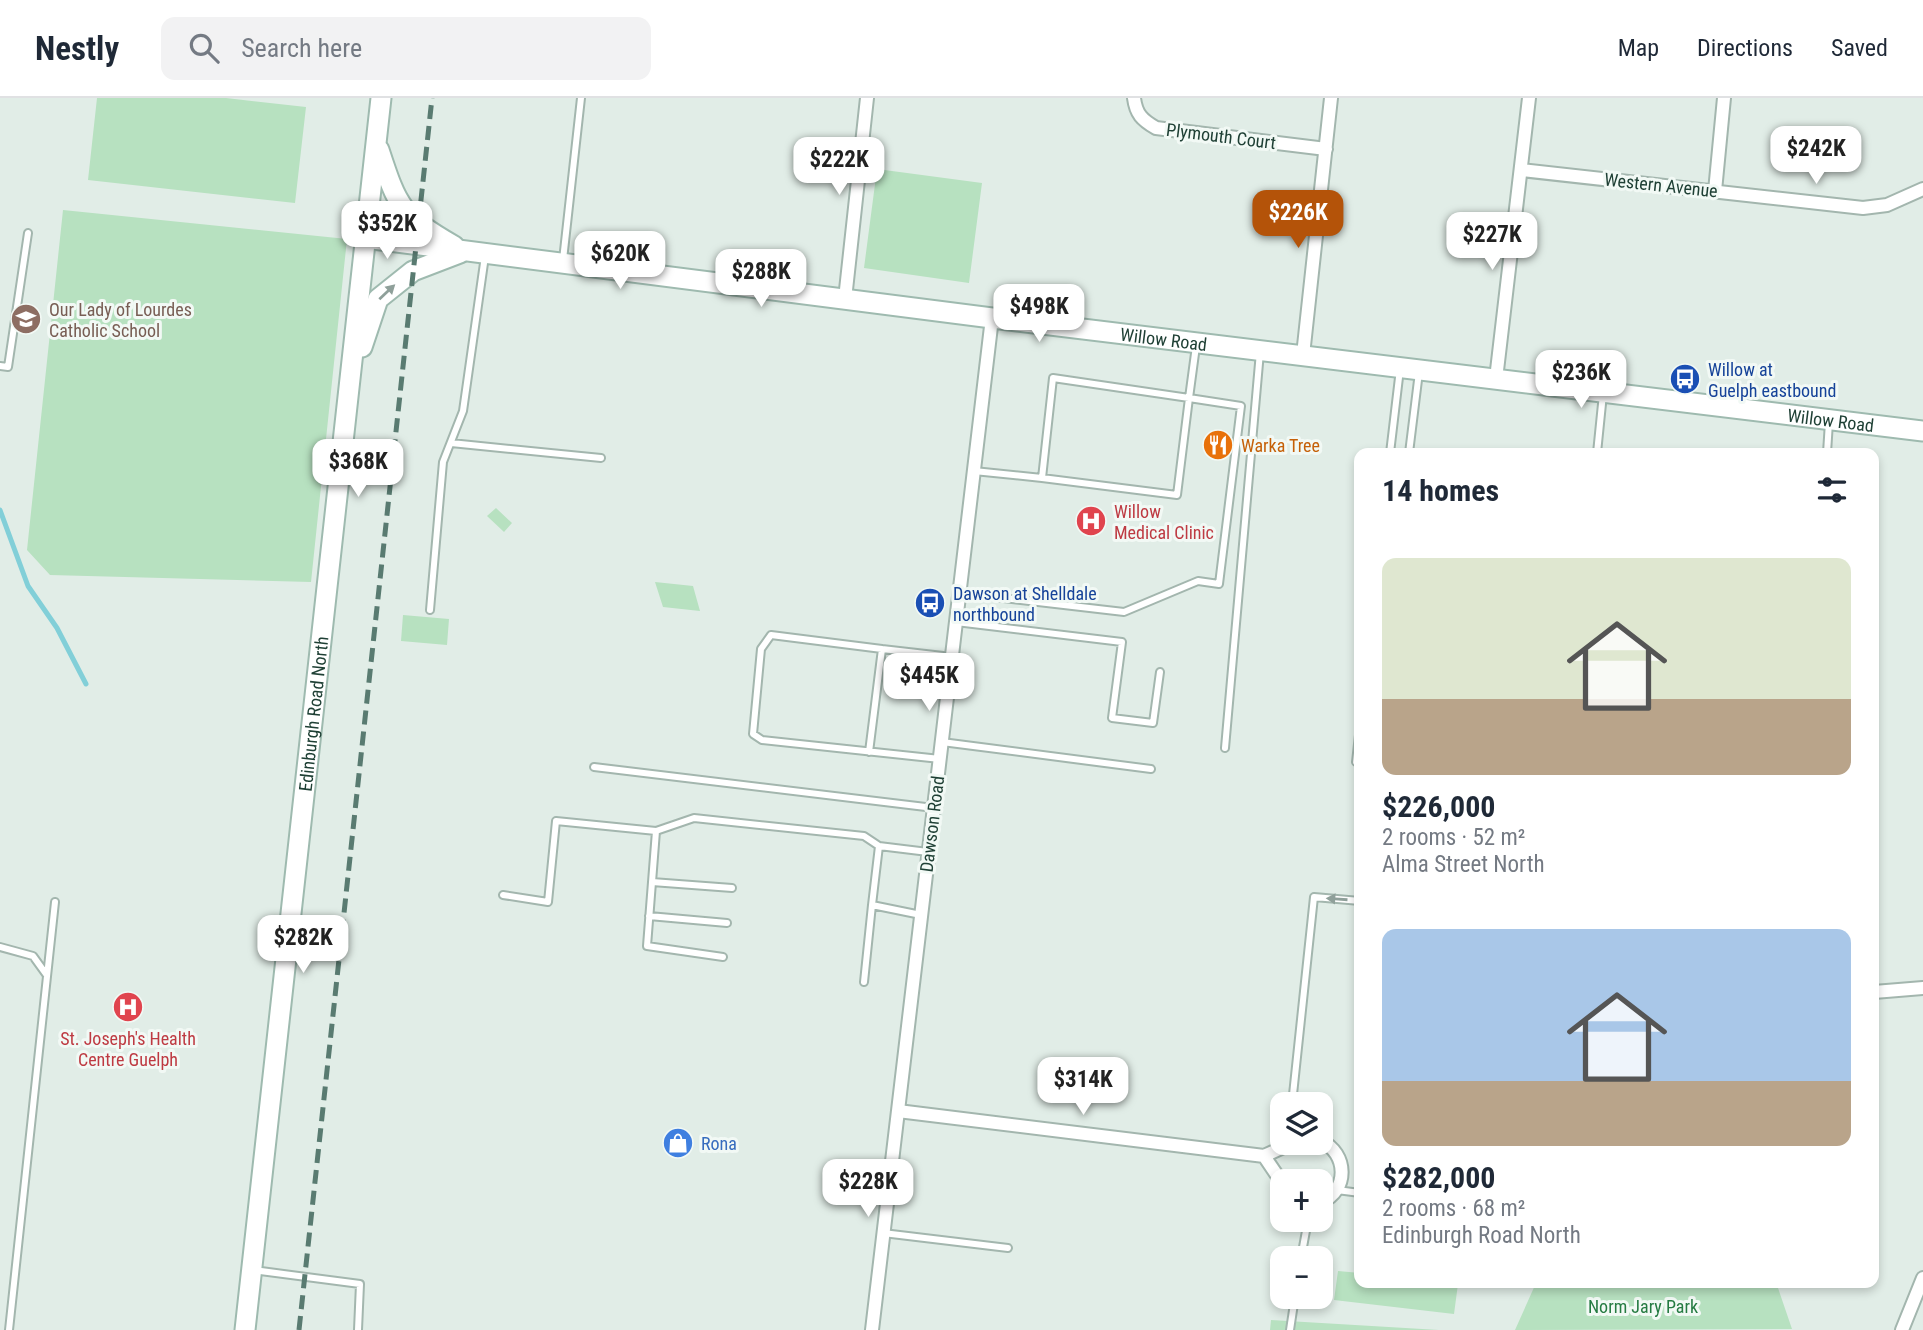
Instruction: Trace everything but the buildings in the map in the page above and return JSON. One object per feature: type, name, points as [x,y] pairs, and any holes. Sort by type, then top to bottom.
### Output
[{"type":"main road","name":"Edinburgh Road North","points":[[245,1330],[293,871],[352,376],[381,98]]},
{"type":"main road","points":[[377,143],[395,198],[418,225],[464,251]]},
{"type":"main road","name":"Willow Road","points":[[365,238],[992,318],[1923,431]]},
{"type":"main road","points":[[352,376],[378,299],[413,271],[464,251]]},
{"type":"street","points":[[845,299],[867,98]]},
{"type":"street","name":"Plymouth Court","points":[[1134,98],[1136,111],[1143,121],[1156,128],[1326,149]]},
{"type":"street","points":[[1303,355],[1331,98]]},
{"type":"street","points":[[1496,379],[1529,98]]},
{"type":"street","points":[[1715,191],[1724,98]]},
{"type":"street","name":"Western Avenue","points":[[1521,170],[1863,208],[1887,205],[1923,188]]},
{"type":"street","name":"Dawson Road","points":[[872,1330],[992,318]]},
{"type":"street","points":[[1879,992],[1923,988]]},
{"type":"street","points":[[898,1111],[1264,1156],[1270,1153]]},
{"type":"street","points":[[1333,1152],[1340,1159],[1341,1179],[1333,1195]]},
{"type":"street","points":[[1264,1156],[1273,1169]]},
{"type":"street","points":[[1902,1330],[1923,1278]]},
{"type":"lane","points":[[563,264],[582,98]]},
{"type":"lane","points":[[0,366],[8,367],[28,233]]},
{"type":"lane","points":[[430,610],[443,462],[463,411],[485,255]]},
{"type":"lane","points":[[974,471],[1177,495],[1196,342]]},
{"type":"lane","points":[[1225,748],[1260,350]]},
{"type":"lane","points":[[1391,448],[1409,368]]},
{"type":"lane","points":[[1409,368],[1409,448]]},
{"type":"lane","points":[[960,593],[1124,612],[1199,581],[1219,584],[1241,406],[1053,378],[1042,478]]},
{"type":"lane","points":[[1597,448],[1603,392]]},
{"type":"lane","points":[[1828,448],[1829,420]]},
{"type":"lane","points":[[451,443],[601,458]]},
{"type":"lane","points":[[956,622],[1122,642],[1112,718],[1153,723],[1160,672]]},
{"type":"lane","points":[[940,759],[762,740],[754,734],[761,649],[771,635],[952,657]]},
{"type":"lane","points":[[869,752],[882,649]]},
{"type":"lane","points":[[942,742],[1151,769]]},
{"type":"lane","points":[[594,767],[934,808]]},
{"type":"lane","points":[[503,895],[548,902],[556,821],[656,831],[694,818],[864,836],[879,846],[929,852]]},
{"type":"lane","points":[[656,831],[647,946],[723,957]]},
{"type":"lane","points":[[864,982],[879,846]]},
{"type":"lane","points":[[652,882],[732,888]]},
{"type":"lane","points":[[1293,1092],[1314,897],[1354,900]]},
{"type":"lane","points":[[9,1330],[55,902]]},
{"type":"lane","points":[[872,905],[921,915]]},
{"type":"lane","points":[[649,916],[727,923]]},
{"type":"lane","points":[[0,947],[33,956],[47,976]]},
{"type":"lane","points":[[1337,1191],[1354,1192]]},
{"type":"lane","points":[[884,1233],[1008,1248]]},
{"type":"lane","points":[[251,1270],[360,1284],[358,1330]]},
{"type":"lane","points":[[1290,1330],[1293,1309]]},
{"type":"green space","points":[[97,98],[226,98],[306,107],[295,203],[88,180]]},
{"type":"green space","points":[[877,169],[982,183],[969,283],[864,268]]},
{"type":"green space","points":[[63,210],[347,239],[311,582],[50,575],[27,550]]},
{"type":"green space","points":[[496,508],[512,523],[504,532],[487,516]]},
{"type":"green space","points":[[655,582],[693,586],[700,611],[663,607]]},
{"type":"green space","points":[[403,615],[449,619],[447,645],[401,641]]},
{"type":"green space","points":[[1338,1271],[1354,1272],[1354,1288],[1457,1288],[1454,1314],[1334,1300]]},
{"type":"green space","name":"Norm Jary Park","points":[[1534,1288],[1778,1288],[1792,1329],[1515,1330]]},
{"type":"green space","points":[[1271,1320],[1439,1330],[1270,1330]]},
{"type":"waterway","points":[[0,510],[28,586],[57,628],[86,684]]},
{"type":"railway","points":[[299,1330],[432,98]]},
{"type":"place","name":"Our Lady of Lourdes Catholic School","points":[[26,319]]},
{"type":"place","name":"Willow at Guelph eastbound","points":[[1685,379]]},
{"type":"place","name":"Warka Tree","points":[[1218,445]]},
{"type":"place","name":"Willow Medical Clinic","points":[[1091,521]]},
{"type":"place","name":"Dawson at Shelldale northbound","points":[[930,603]]},
{"type":"place","name":"St. Joseph's Health Centre Guelph","points":[[128,1007]]},
{"type":"place","name":"Rona","points":[[678,1143]]}]
